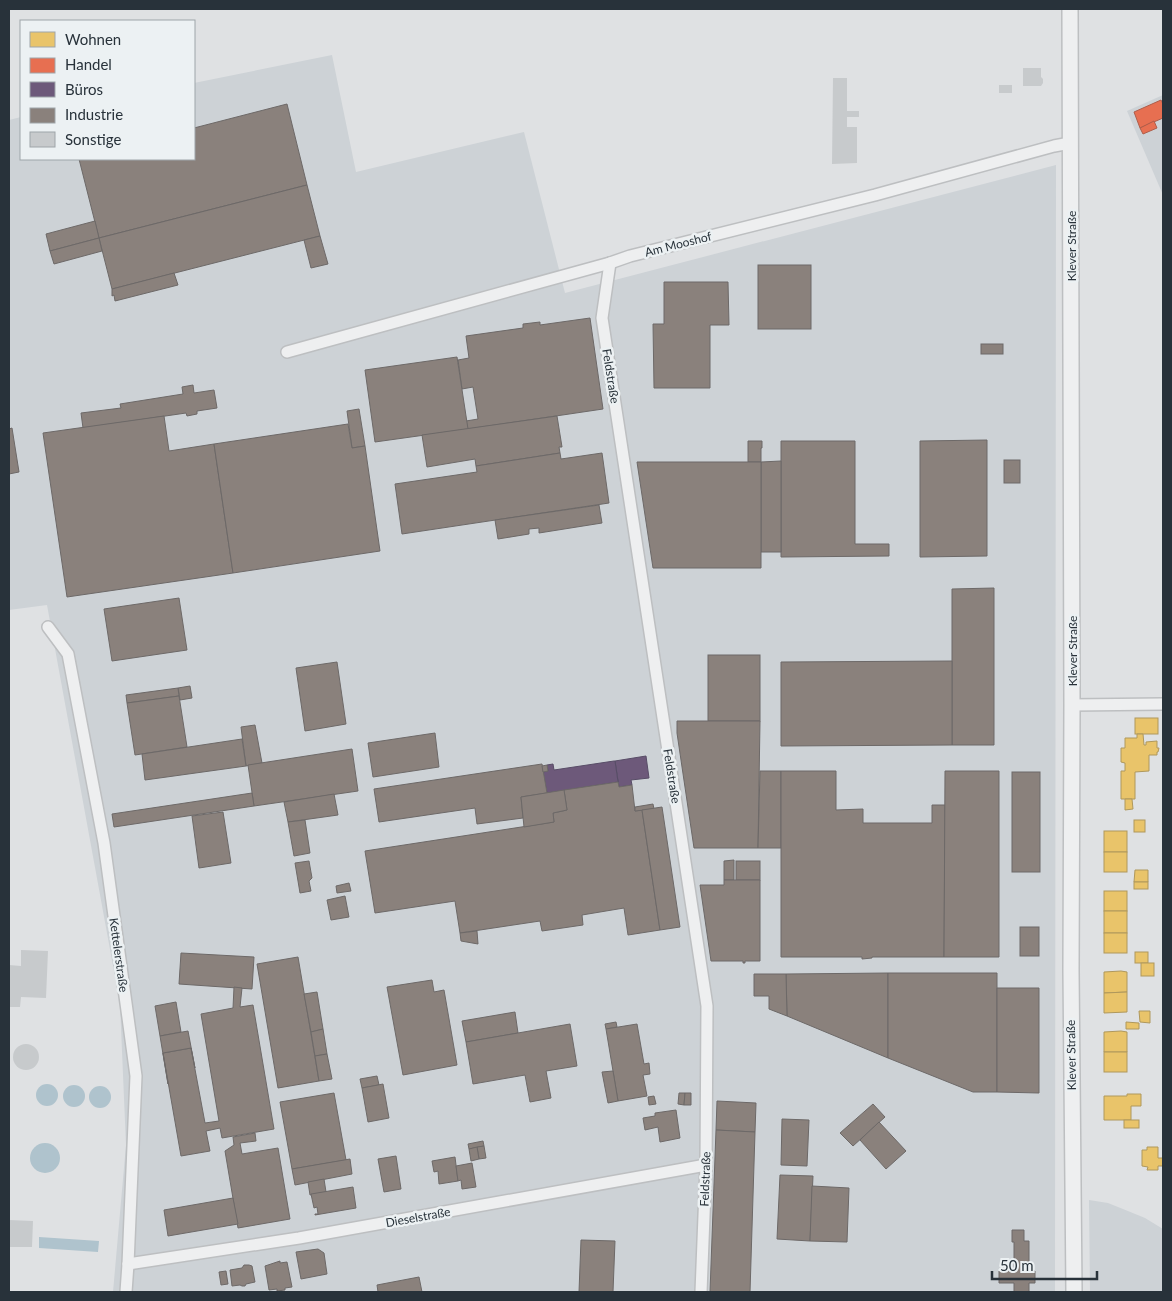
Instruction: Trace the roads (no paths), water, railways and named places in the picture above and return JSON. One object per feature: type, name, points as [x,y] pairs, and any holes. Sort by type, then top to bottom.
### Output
[{"type":"street","name":"Klever Straße","points":[[1070,9],[1072,705],[1070,971],[1074,1292]]},
{"type":"street","name":"Am Mooshof","points":[[287,352],[630,256],[875,195],[1070,143]]},
{"type":"street","name":"Feldstraße","points":[[610,263],[602,318],[707,1006],[706,1165],[701,1292]]},
{"type":"street","name":"Kettelerstraße","points":[[48,627],[68,654],[104,843],[136,1076],[126,1292]]},
{"type":"street","points":[[1072,705],[1163,704]]},
{"type":"street","name":"Dieselstraße","points":[[128,1264],[299,1238],[706,1165]]},
{"type":"water","points":[[47,1084],[55,1087],[58,1095],[55,1103],[47,1106],[39,1103],[36,1095],[39,1087]]},
{"type":"water","points":[[74,1085],[82,1088],[85,1096],[82,1104],[74,1107],[66,1104],[63,1096],[66,1088]]},
{"type":"water","points":[[100,1086],[108,1089],[111,1097],[108,1105],[100,1108],[92,1105],[89,1097],[92,1089]]},
{"type":"water","points":[[45,1143],[56,1147],[60,1158],[56,1169],[45,1173],[34,1169],[30,1158],[34,1147]]},
{"type":"water","points":[[39,1237],[99,1241],[98,1252],[39,1248]]}]
